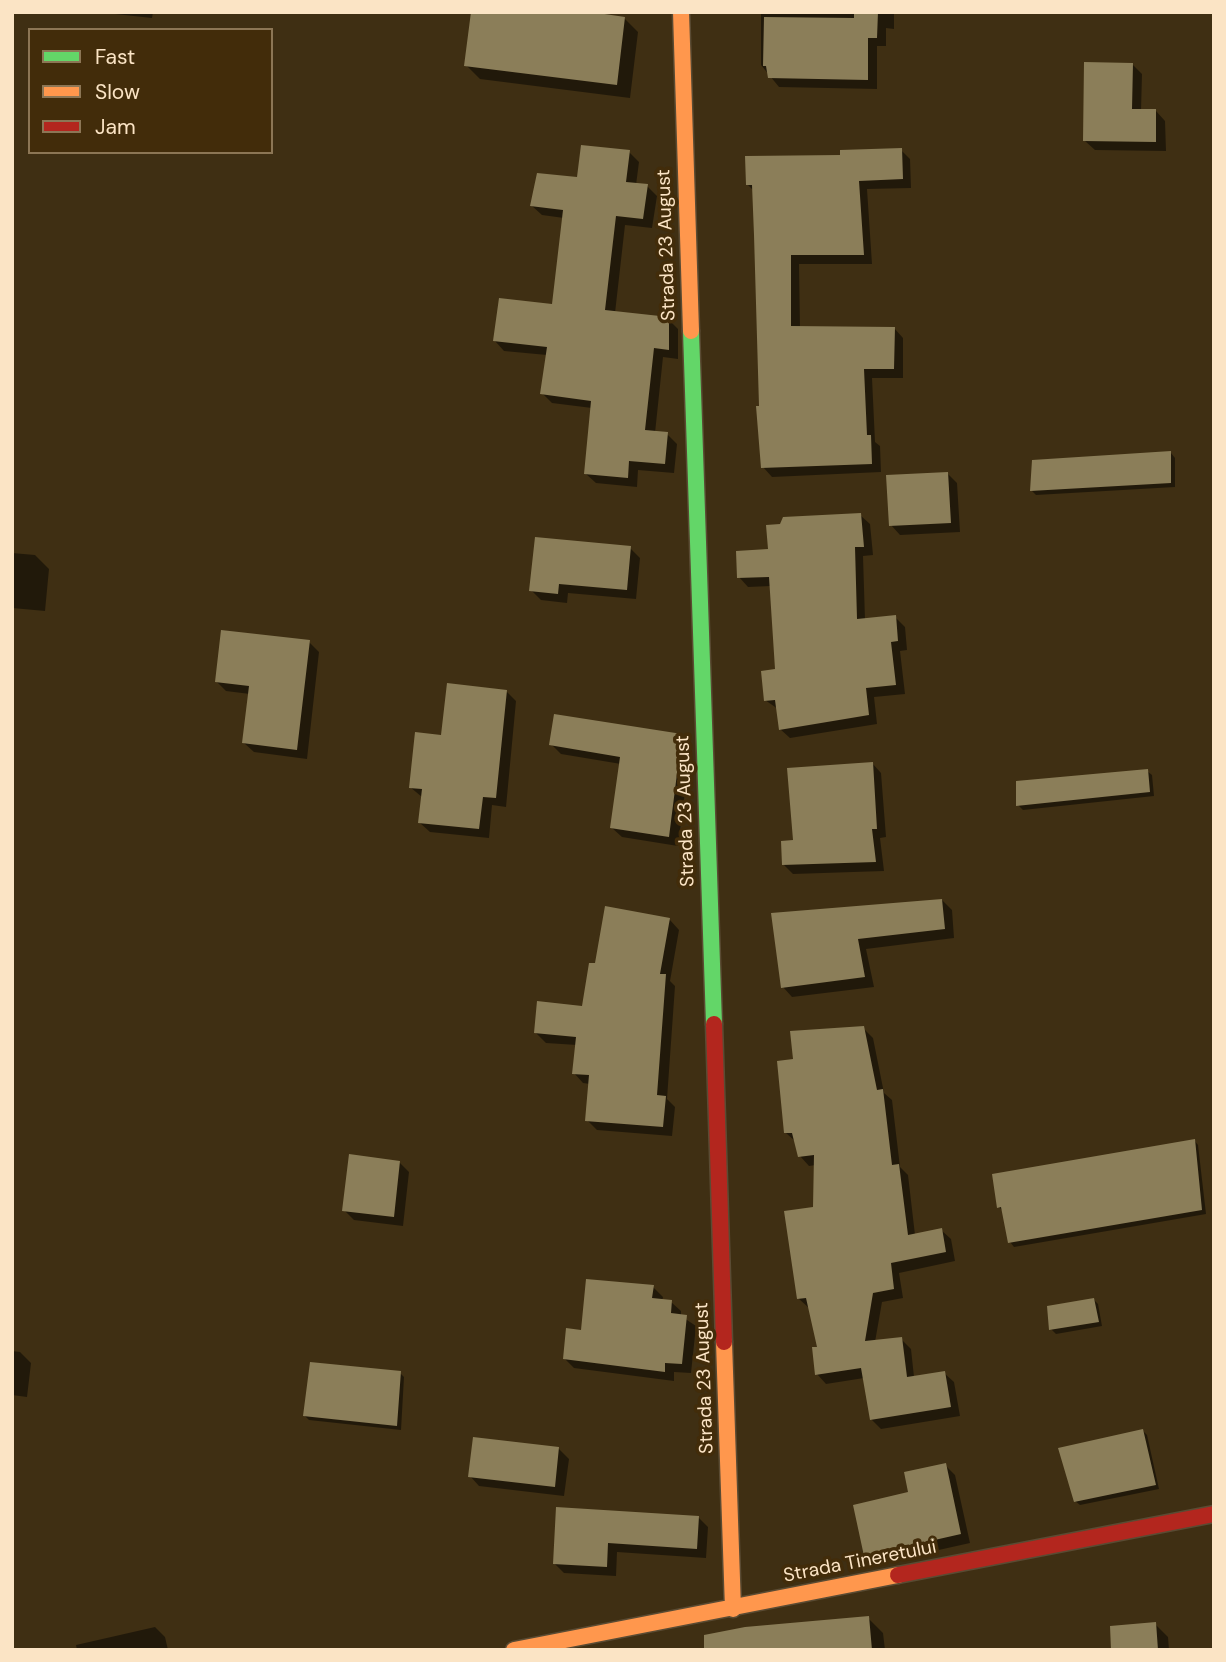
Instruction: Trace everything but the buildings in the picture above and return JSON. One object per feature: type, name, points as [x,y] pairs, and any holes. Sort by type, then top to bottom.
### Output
[{"type":"street","name":"Strada 23 August","points":[[681,12],[733,1609]]},
{"type":"street","name":"Strada Tineretului","points":[[514,1650],[1214,1514]]},
{"type":"traffic: fast","points":[[691,331],[714,1024]]},
{"type":"traffic: slow","points":[[681,12],[691,331]]},
{"type":"traffic: slow","points":[[724,1342],[733,1609]]},
{"type":"traffic: slow","points":[[514,1650],[898,1575]]},
{"type":"traffic: jam","points":[[714,1024],[724,1342]]},
{"type":"traffic: jam","points":[[898,1575],[1214,1514]]}]
